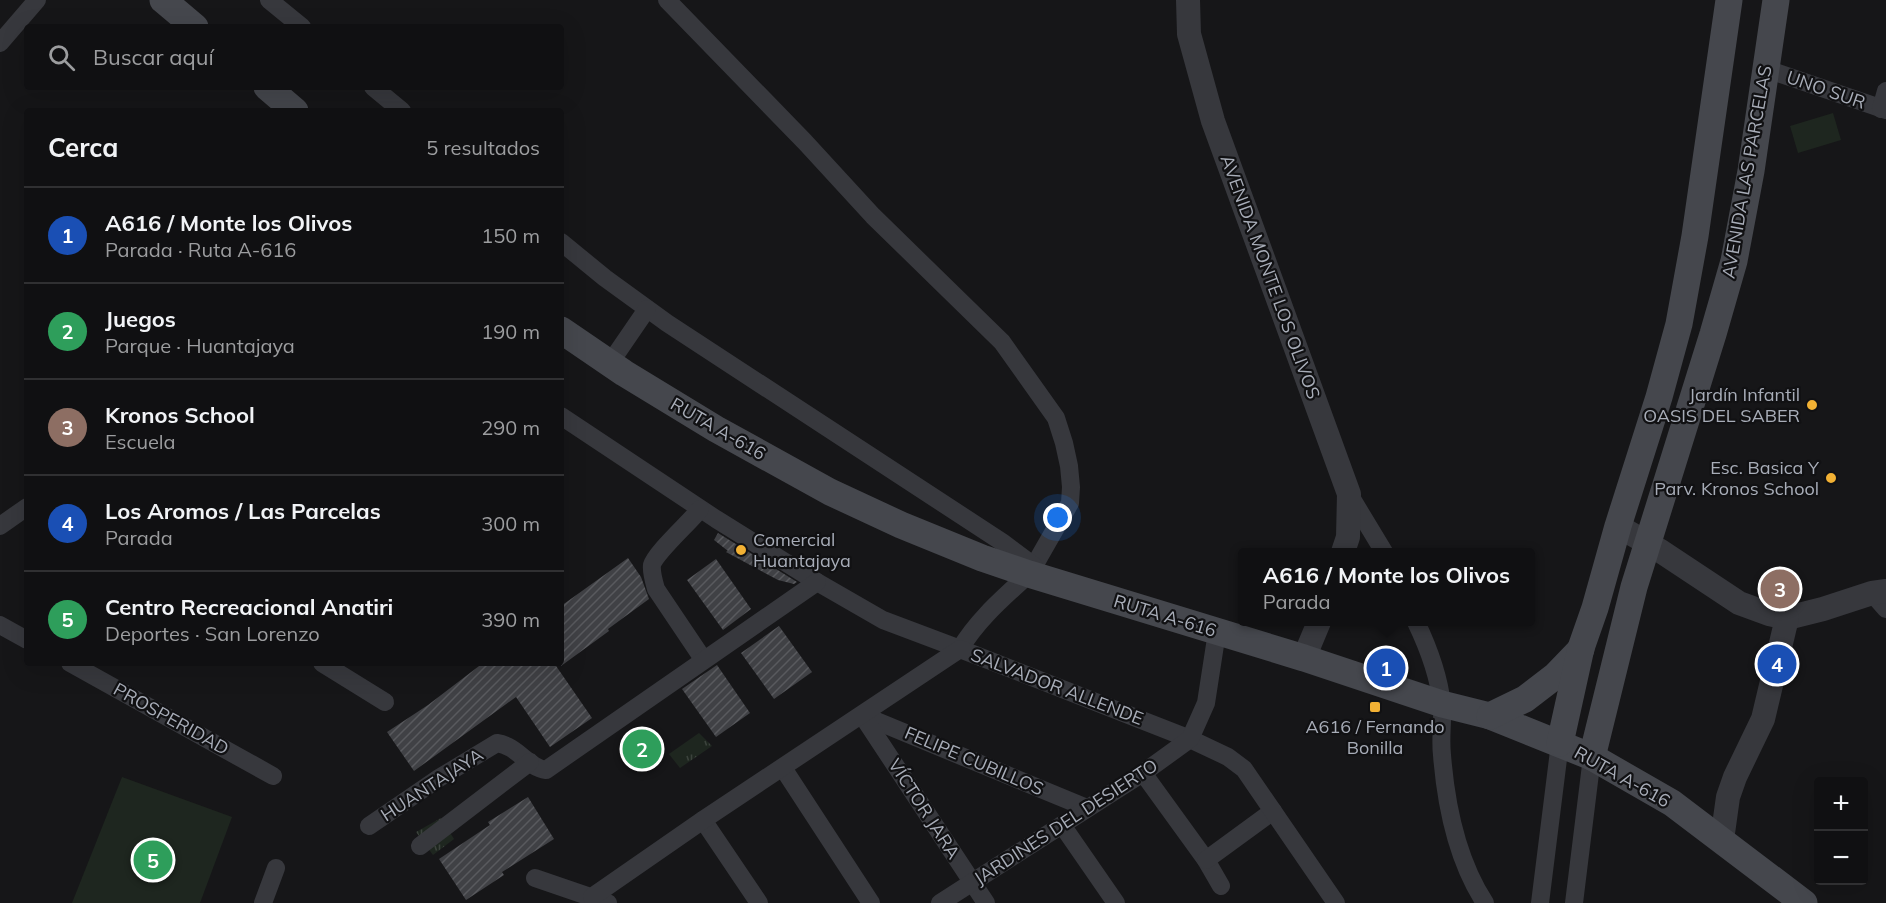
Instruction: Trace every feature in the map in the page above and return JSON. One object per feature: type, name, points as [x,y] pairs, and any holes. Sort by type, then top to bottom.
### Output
[{"type":"main road","points":[[163,0],[191,24]]},
{"type":"main road","points":[[1560,743],[1581,648],[1659,397],[1679,324],[1695,236],[1729,0]]},
{"type":"main road","name":"AVENIDA LAS PARCELAS","points":[[1592,757],[1620,635],[1647,542],[1717,324],[1734,261],[1751,171],[1776,0]]},
{"type":"main road","points":[[270,90],[292,108]]},
{"type":"main road","name":"RUTA A-616","points":[[564,332],[716,429],[830,492],[901,525],[982,558],[1032,570],[1442,704],[1490,716],[1592,757],[1672,803],[1804,903]]},
{"type":"main road","points":[[1490,716],[1525,699],[1556,676],[1581,648]]},
{"type":"street","points":[[0,43],[37,0]]},
{"type":"street","points":[[269,0],[298,24]]},
{"type":"street","points":[[564,418],[700,509],[817,582],[883,620],[960,649],[985,614],[1032,570],[1070,503],[1069,466],[1056,418],[1002,342],[873,216],[805,142],[667,0]]},
{"type":"street","name":"AVENIDA MONTE LOS OLIVOS","points":[[1188,0],[1189,34],[1213,121],[1349,494],[1348,537],[1344,548]]},
{"type":"street","name":"UNO SUR","points":[[1766,69],[1884,103]]},
{"type":"street","points":[[377,90],[398,108]]},
{"type":"street","points":[[564,244],[648,309],[1002,542],[1032,570]]},
{"type":"street","points":[[610,363],[648,309]]},
{"type":"street","points":[[1349,494],[1382,548]]},
{"type":"street","points":[[0,526],[24,509]]},
{"type":"street","points":[[700,509],[658,556],[652,566],[656,589],[704,659]]},
{"type":"street","points":[[1618,526],[1647,542],[1739,603],[1755,610],[1787,618],[1881,598]]},
{"type":"street","points":[[420,846],[530,762],[539,769],[546,770],[817,582]]},
{"type":"street","points":[[1722,840],[1728,797],[1735,777],[1763,719],[1787,618]]},
{"type":"street","points":[[0,625],[24,638]]},
{"type":"street","points":[[1304,658],[1317,626]]},
{"type":"street","points":[[1418,626],[1430,652],[1442,704],[1442,754],[1449,808],[1462,857],[1472,883],[1485,903]]},
{"type":"street","points":[[1190,739],[1206,703],[1217,632]]},
{"type":"street","name":"SALVADOR ALLENDE","points":[[600,900],[703,820],[960,649],[1190,739],[1237,762],[1336,903]]},
{"type":"street","name":"PROSPERIDAD","points":[[74,666],[273,776]]},
{"type":"street","points":[[327,666],[385,702]]},
{"type":"street","name":"FELIPE CUBILLOS","points":[[862,715],[1087,808]]},
{"type":"street","name":"VÍCTOR JARA","points":[[862,715],[986,903]]},
{"type":"street","name":"JARDINES DEL DESIERTO","points":[[940,903],[1143,772],[1190,739]]},
{"type":"street","name":"HUANTAJAYA","points":[[369,826],[439,778],[497,743],[511,747],[530,762]]},
{"type":"street","points":[[1540,903],[1560,743]]},
{"type":"street","points":[[1574,903],[1592,757]]},
{"type":"street","points":[[783,768],[871,903]]},
{"type":"street","points":[[1143,772],[1206,860],[1221,886]]},
{"type":"street","points":[[1206,860],[1273,812]]},
{"type":"street","points":[[703,820],[759,903]]},
{"type":"street","points":[[1062,825],[1116,903]]},
{"type":"street","points":[[263,903],[276,868]]},
{"type":"street","points":[[535,878],[600,900]]},
{"type":"green space","points":[[1833,113],[1841,140],[1798,153],[1790,126]]},
{"type":"green space","points":[[646,728],[662,752],[639,772],[621,745]]},
{"type":"green space","points":[[699,733],[712,746],[680,768],[669,754]]},
{"type":"green space","points":[[122,777],[232,817],[200,903],[72,903]]},
{"type":"green space","points":[[441,818],[454,839],[433,855],[416,832]]},
{"type":"building","name":"Comercial Huantajaya","points":[[718,533],[797,582],[794,584],[778,580],[726,552],[728,551],[714,540]]},
{"type":"building","points":[[628,558],[641,577],[649,599],[564,664],[564,604]]},
{"type":"building","points":[[716,559],[751,609],[723,630],[687,580]]},
{"type":"building","points":[[779,626],[812,672],[774,699],[741,653]]},
{"type":"building","points":[[717,665],[750,713],[716,737],[682,689]]},
{"type":"building","points":[[479,666],[556,666],[592,718],[550,747],[516,697],[414,771],[387,732],[428,705]]},
{"type":"building","points":[[528,797],[554,839],[502,872],[504,875],[466,900],[439,859],[490,825],[488,822]]},
{"type":"place","name":"Jardín Infantil OASIS DEL SABER","points":[[1812,405]]},
{"type":"place","name":"Esc. Basica Y Parv. Kronos School","points":[[1831,478]]},
{"type":"place","name":"Comercial Huantajaya","points":[[741,550]]},
{"type":"place","name":"Kronos School","points":[[1780,589]]},
{"type":"place","name":"Los Aromos / Las Parcelas","points":[[1777,664]]},
{"type":"place","name":"A616 / Monte los Olivos","points":[[1386,668]]},
{"type":"place","name":"A616 / Fernando Bonilla","points":[[1375,707]]},
{"type":"place","name":"Juegos","points":[[642,749]]},
{"type":"place","name":"Centro Recreacional Anatiri","points":[[153,860]]}]
